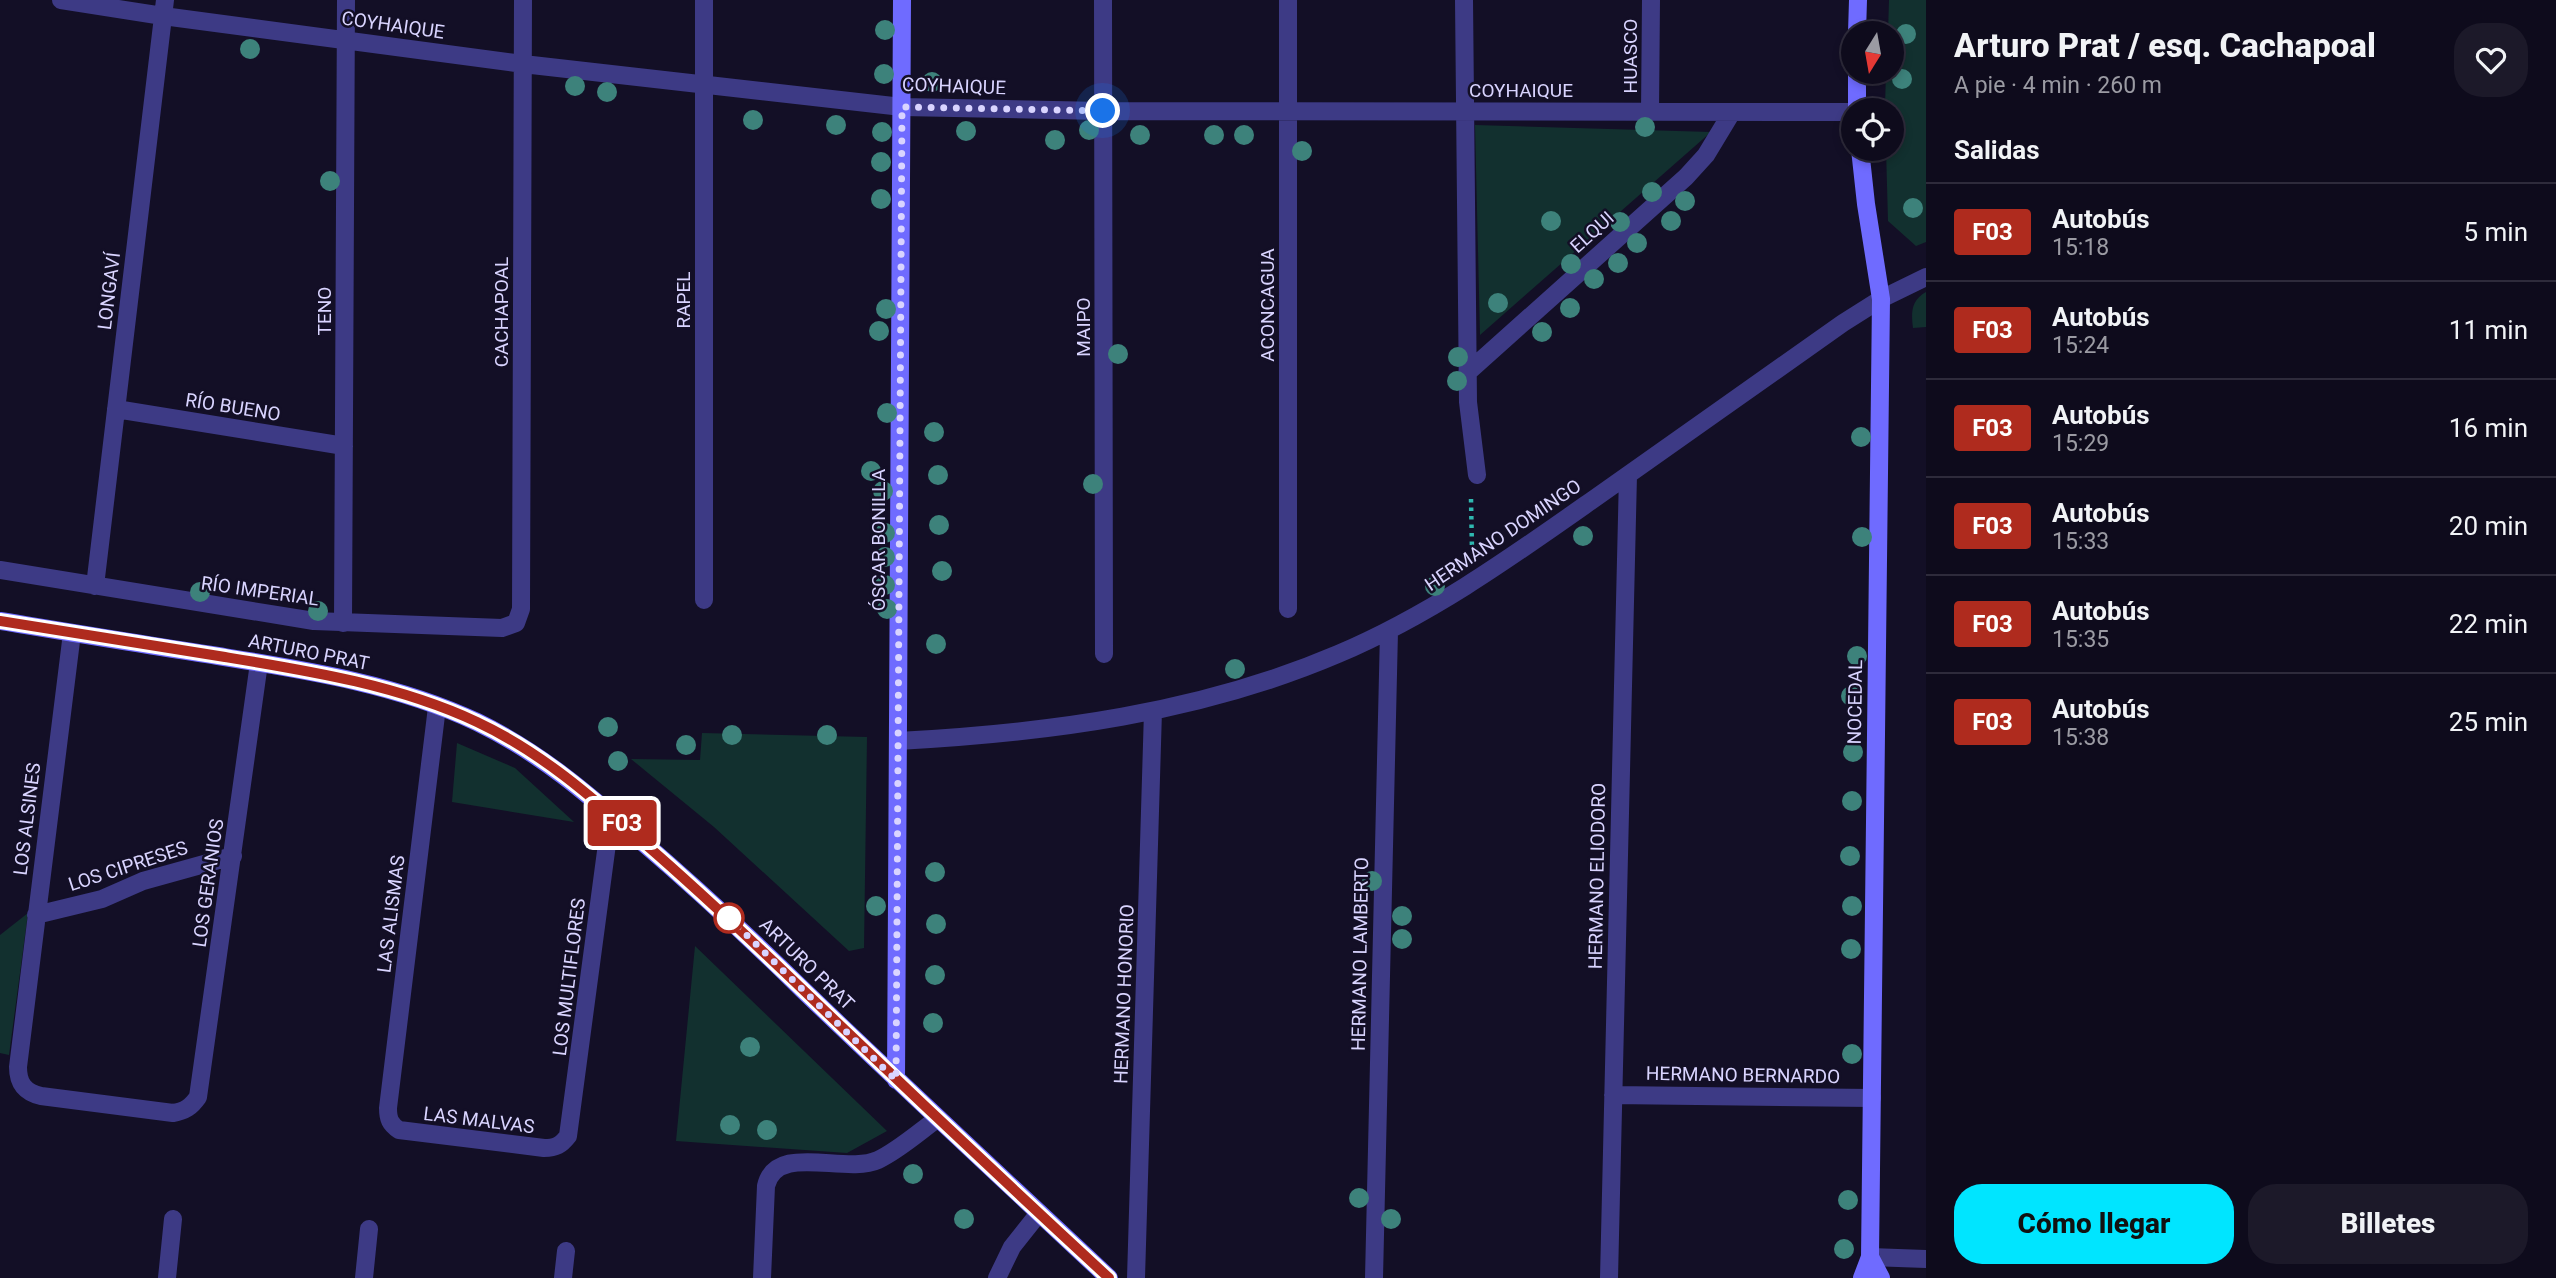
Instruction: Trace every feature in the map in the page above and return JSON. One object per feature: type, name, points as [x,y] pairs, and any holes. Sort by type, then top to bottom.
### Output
[{"type":"street","name":"COYHAIQUE","points":[[61,0],[164,8],[346,40],[523,64],[902,107],[1103,111],[1841,111]]},
{"type":"street","name":"TENO","points":[[343,623],[346,0]]},
{"type":"street","name":"CACHAPOAL","points":[[516,623],[521,609],[523,0]]},
{"type":"street","name":"RAPEL","points":[[704,0],[704,600]]},
{"type":"street","name":"ÓSCAR BONILLA","points":[[896,1080],[902,0]]},
{"type":"street","name":"MAIPO","points":[[1103,0],[1104,654]]},
{"type":"street","name":"ACONCAGUA","points":[[1288,0],[1288,609]]},
{"type":"street","points":[[1464,0],[1467,373],[1470,431],[1477,475]]},
{"type":"street","name":"HUASCO","points":[[1650,111],[1651,0]]},
{"type":"street","points":[[1857,21],[1858,0]]},
{"type":"street","name":"LONGAVÍ","points":[[95,586],[164,8]]},
{"type":"street","name":"ELQUI","points":[[1467,373],[1686,177],[1706,155],[1732,112]]},
{"type":"street","name":"NOCEDAL","points":[[1861,161],[1881,299],[1870,1258],[1862,1278]]},
{"type":"street","name":"HERMANO DOMINGO","points":[[898,741],[1036,730],[1153,711],[1288,674],[1339,654],[1389,631],[1474,583],[1843,323],[1881,299],[1926,278]]},
{"type":"street","name":"RÍO BUENO","points":[[116,409],[344,446]]},
{"type":"street","name":"HERMANO ELIODORO","points":[[1609,1278],[1628,475]]},
{"type":"street","name":"RÍO IMPERIAL","points":[[0,570],[275,616],[343,623],[509,628],[516,623]]},
{"type":"street","name":"ARTURO PRAT","points":[[0,621],[259,663],[356,682],[475,721],[549,762],[731,920],[937,1119],[1108,1278]]},
{"type":"street","name":"HERMANO LAMBERTO","points":[[1374,1278],[1389,631]]},
{"type":"street","name":"LOS ALSINES","points":[[72,633],[18,1077],[22,1087],[30,1094],[41,1096],[173,1113],[192,1106]]},
{"type":"street","name":"LOS GERANIOS","points":[[192,1106],[201,1087],[259,663]]},
{"type":"street","name":"LAS ALISMAS","points":[[392,1125],[388,1108],[437,707]]},
{"type":"street","name":"HERMANO HONORIO","points":[[1136,1278],[1153,711]]},
{"type":"street","name":"LOS MULTIFLORES","points":[[562,1144],[571,1126],[611,814]]},
{"type":"street","name":"LOS CIPRESES","points":[[36,915],[102,899],[156,877],[233,856]]},
{"type":"street","name":"HERMANO BERNARDO","points":[[1613,1095],[1872,1098]]},
{"type":"street","points":[[762,1278],[766,1186],[768,1176],[774,1168],[794,1162],[840,1165],[878,1160],[937,1119]]},
{"type":"street","name":"LAS MALVAS","points":[[392,1125],[408,1133],[530,1147],[553,1148],[562,1144]]},
{"type":"street","points":[[997,1278],[1012,1247],[1039,1213]]},
{"type":"street","points":[[167,1278],[173,1219]]},
{"type":"street","points":[[364,1278],[369,1229]]},
{"type":"street","points":[[563,1278],[566,1251]]},
{"type":"street","points":[[1870,1258],[1926,1259]]},
{"type":"street","name":"NOCEDAL","points":[[1870,1258],[1881,1278]]},
{"type":"path","points":[[1474,583],[1469,505],[1477,475]]},
{"type":"green space","points":[[1889,0],[1926,0],[1926,242],[1916,246],[1888,221],[1886,161],[1904,161],[1904,98],[1885,98],[1886,84],[1904,84],[1904,21],[1888,21]]},
{"type":"green space","points":[[1475,125],[1711,132],[1480,335]]},
{"type":"green space","points":[[1926,292],[1926,327],[1913,328],[1913,307],[1917,299]]},
{"type":"green space","points":[[702,733],[867,737],[864,948],[849,951],[714,827],[631,759],[700,760]]},
{"type":"green space","points":[[457,743],[515,768],[574,822],[452,802]]},
{"type":"green space","points":[[28,913],[9,1055],[0,1053],[0,935]]},
{"type":"green space","points":[[695,946],[887,1131],[847,1153],[676,1141]]},
{"type":"bus line","name":"F03","points":[[0,621],[259,663],[356,682],[408,696],[475,721],[549,762],[580,786],[731,920],[923,1106],[1109,1278]]},
{"type":"route","points":[[729,918],[896,1080],[902,107],[1103,111]]}]
